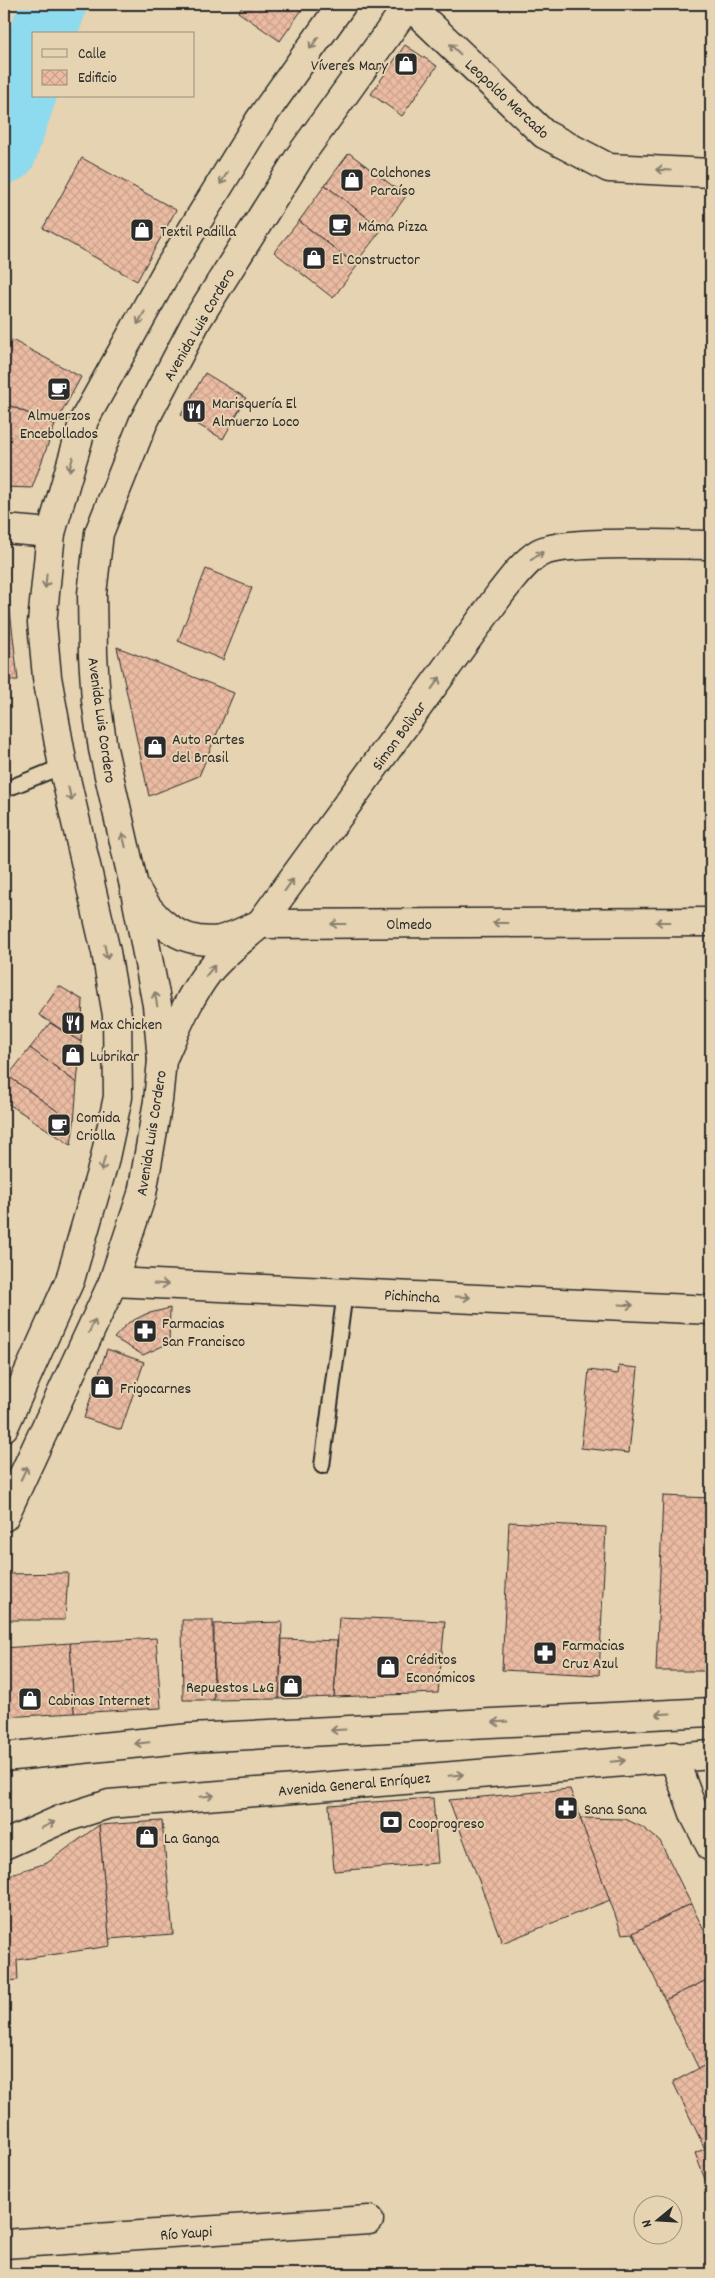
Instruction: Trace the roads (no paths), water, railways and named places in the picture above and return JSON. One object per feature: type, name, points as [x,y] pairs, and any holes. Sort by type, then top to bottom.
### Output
[{"type":"main road","points":[[4,1427],[70,1280],[104,1162],[118,1098],[117,1015],[106,952],[63,766],[47,677],[42,624],[51,533],[84,420],[167,271],[258,121],[342,4]]},
{"type":"main road","name":"Leopoldo Mercado","points":[[409,4],[544,134],[609,168],[711,172]]},
{"type":"main road","name":"Avenida Luis Cordero","points":[[4,1518],[112,1282],[142,1194],[158,1101],[162,1060],[157,1005],[134,886],[103,750],[96,700],[92,594],[99,533],[143,423],[197,320],[300,156],[409,4]]},
{"type":"main road","points":[[4,529],[51,533]]},
{"type":"main road","name":"Simon Bolìvar","points":[[162,1060],[183,1012],[205,977],[226,953],[260,924],[500,594],[527,563],[540,552],[580,545],[711,545]]},
{"type":"main road","name":"Olmedo","points":[[134,886],[144,906],[160,922],[179,934],[201,941],[222,939],[260,924],[711,922]]},
{"type":"main road","name":"Pichincha","points":[[112,1282],[711,1310]]},
{"type":"main road","points":[[4,1758],[190,1738],[711,1712]]},
{"type":"main road","name":"Avenida General Enríquez","points":[[4,1845],[62,1819],[109,1804],[673,1756],[711,1755]]},
{"type":"main road","points":[[673,1756],[696,1816],[711,1847]]},
{"type":"main road","name":"Río Yaupi","points":[[4,2244],[369,2220]]},
{"type":"lane","points":[[4,790],[63,766]]},
{"type":"lane","points":[[322,1466],[345,1292]]},
{"type":"waterway","points":[[44,32],[54,4]]},
{"type":"waterway","points":[[4,151],[32,69]]},
{"type":"place","name":"Víveres Mary","points":[[406,64]]},
{"type":"place","name":"Colchones Paraíso","points":[[352,180]]},
{"type":"place","name":"Máma Pizza","points":[[340,225]]},
{"type":"place","name":"Textil Padilla","points":[[142,230]]},
{"type":"place","name":"El Constructor","points":[[314,258]]},
{"type":"place","name":"Almuerzos Encebollados","points":[[59,389]]},
{"type":"place","name":"Marisquería El Almuerzo Loco","points":[[194,411]]},
{"type":"place","name":"Auto Partes del Brasil","points":[[155,747]]},
{"type":"place","name":"Max Chicken","points":[[73,1023]]},
{"type":"place","name":"Lubrikar","points":[[73,1055]]},
{"type":"place","name":"Comida Criolla","points":[[59,1125]]},
{"type":"place","name":"Farmacias San Francisco","points":[[145,1331]]},
{"type":"place","name":"Frigocarnes","points":[[102,1387]]},
{"type":"place","name":"Farmacias Cruz Azul","points":[[545,1653]]},
{"type":"place","name":"Créditos Económicos","points":[[388,1667]]},
{"type":"place","name":"Repuestos L&G","points":[[291,1686]]},
{"type":"place","name":"Cabinas Internet","points":[[30,1699]]},
{"type":"place","name":"Sana Sana","points":[[566,1808]]},
{"type":"place","name":"Cooprogreso","points":[[391,1822]]},
{"type":"place","name":"La Ganga","points":[[147,1837]]}]
